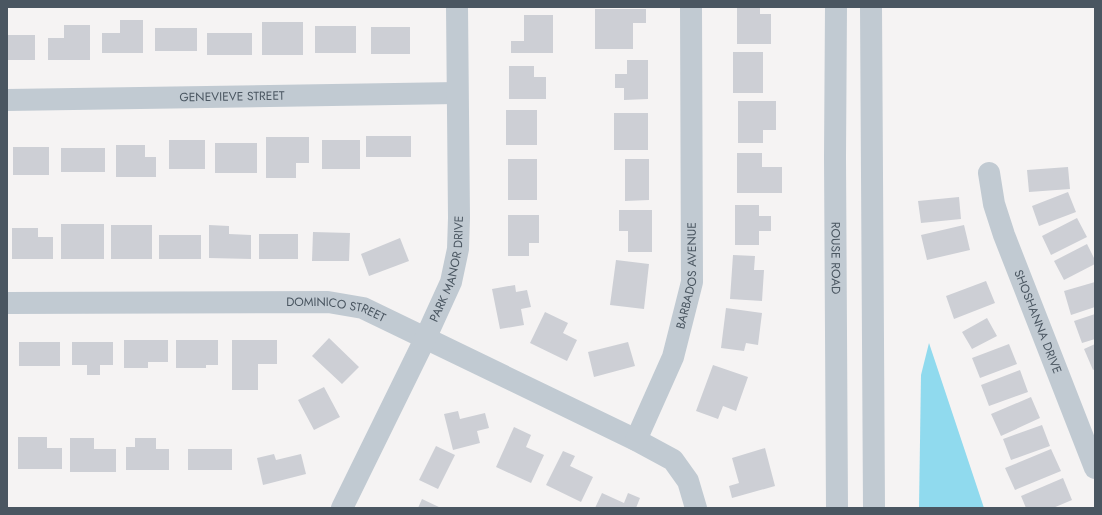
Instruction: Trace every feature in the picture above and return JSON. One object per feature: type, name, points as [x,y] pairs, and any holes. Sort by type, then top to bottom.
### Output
[{"type":"street","name":"PARK MANOR DRIVE","points":[[342,508],[425,339],[451,282],[458,249],[456,7]]},
{"type":"street","name":"BARBADOS AVENUE","points":[[636,440],[673,357],[692,282],[690,7]]},
{"type":"street","name":"ROUSE ROAD","points":[[836,7],[835,165],[837,508]]},
{"type":"street","points":[[871,7],[874,508]]},
{"type":"street","name":"GENEVIEVE STREET","points":[[7,100],[456,93]]},
{"type":"street","name":"SHOSHANNA DRIVE","points":[[989,174],[994,204],[1004,235],[1095,468]]},
{"type":"street","name":"DOMINICO STREET","points":[[7,302],[328,302],[363,308],[636,440]]},
{"type":"street","points":[[636,440],[673,460],[688,481],[696,508]]},
{"type":"water","points":[[929,343],[984,508],[919,508],[921,375]]},
{"type":"building","points":[[737,7],[760,7],[760,14],[771,14],[771,44],[737,44]]},
{"type":"building","points":[[595,9],[646,9],[646,23],[633,23],[633,49],[595,49]]},
{"type":"building","points":[[524,15],[553,15],[553,53],[511,53],[511,41],[524,41]]},
{"type":"building","points":[[120,20],[143,20],[143,53],[102,53],[102,33],[120,33]]},
{"type":"building","points":[[262,22],[303,22],[303,55],[262,55]]},
{"type":"building","points":[[64,25],[90,25],[90,60],[48,60],[48,38],[64,38]]},
{"type":"building","points":[[315,26],[356,26],[356,53],[315,53]]},
{"type":"building","points":[[371,27],[410,27],[410,54],[371,54]]},
{"type":"building","points":[[155,28],[197,28],[197,51],[155,51]]},
{"type":"building","points":[[207,33],[252,33],[252,55],[207,55]]},
{"type":"building","points":[[7,35],[35,35],[35,60],[7,60]]},
{"type":"building","points":[[733,52],[763,52],[763,93],[733,93]]},
{"type":"building","points":[[627,60],[648,60],[648,99],[624,100],[624,88],[615,88],[615,74],[627,74]]},
{"type":"building","points":[[509,66],[534,66],[534,77],[546,77],[546,99],[509,99]]},
{"type":"building","points":[[738,101],[776,101],[776,130],[763,130],[763,143],[738,143]]},
{"type":"building","points":[[506,110],[537,110],[537,145],[506,145]]},
{"type":"building","points":[[614,113],[648,113],[648,150],[614,150]]},
{"type":"building","points":[[366,136],[411,136],[411,157],[366,157]]},
{"type":"building","points":[[266,137],[309,137],[309,163],[296,163],[296,178],[266,178]]},
{"type":"building","points":[[169,140],[205,140],[205,169],[169,169]]},
{"type":"building","points":[[322,140],[360,140],[360,169],[322,169]]},
{"type":"building","points":[[215,143],[257,143],[257,173],[215,173]]},
{"type":"building","points":[[116,145],[145,145],[145,157],[156,157],[156,177],[116,177]]},
{"type":"building","points":[[13,147],[49,147],[49,175],[13,175]]},
{"type":"building","points":[[61,148],[105,148],[105,172],[61,172]]},
{"type":"building","points":[[737,153],[762,153],[762,167],[782,167],[782,193],[737,193]]},
{"type":"building","points":[[508,159],[537,159],[537,200],[508,200]]},
{"type":"building","points":[[625,159],[649,159],[649,200],[625,201]]},
{"type":"building","points":[[1068,167],[1070,189],[1029,192],[1027,170]]},
{"type":"building","points":[[1068,192],[1076,212],[1039,226],[1032,206]]},
{"type":"building","points":[[959,197],[961,219],[921,223],[918,201]]},
{"type":"building","points":[[735,205],[759,205],[759,216],[771,216],[771,231],[759,231],[759,245],[735,245]]},
{"type":"building","points":[[619,210],[652,210],[652,252],[628,252],[628,231],[619,231]]},
{"type":"building","points":[[508,215],[539,215],[539,243],[529,243],[529,256],[508,256]]},
{"type":"building","points":[[1077,218],[1087,237],[1051,255],[1042,236]]},
{"type":"building","points":[[61,224],[104,224],[104,259],[61,259]]},
{"type":"building","points":[[111,225],[152,225],[152,259],[111,259]]},
{"type":"building","points":[[209,225],[229,226],[229,234],[251,235],[251,259],[209,258]]},
{"type":"building","points":[[964,225],[970,250],[927,260],[921,235]]},
{"type":"building","points":[[12,228],[38,228],[38,237],[53,237],[53,259],[12,259]]},
{"type":"building","points":[[313,232],[350,233],[349,261],[312,261]]},
{"type":"building","points":[[259,234],[298,234],[298,259],[259,259]]},
{"type":"building","points":[[159,235],[201,235],[201,259],[159,259]]},
{"type":"building","points":[[400,238],[409,261],[369,276],[361,254]]},
{"type":"building","points":[[1087,244],[1095,260],[1095,264],[1064,280],[1054,261]]},
{"type":"building","points":[[733,255],[755,256],[754,270],[764,270],[762,301],[730,299]]},
{"type":"building","points":[[616,260],[649,264],[644,309],[610,305]]},
{"type":"building","points":[[986,281],[995,303],[954,319],[946,296]]},
{"type":"building","points":[[1095,282],[1095,307],[1071,315],[1064,291]]},
{"type":"building","points":[[515,285],[516,292],[527,290],[531,307],[521,309],[524,325],[500,329],[492,289]]},
{"type":"building","points":[[726,308],[762,313],[758,345],[746,343],[744,351],[721,348]]},
{"type":"building","points":[[545,312],[568,323],[563,333],[577,340],[567,361],[530,343]]},
{"type":"building","points":[[1095,314],[1095,339],[1082,343],[1074,321]]},
{"type":"building","points":[[987,318],[997,336],[972,349],[962,332]]},
{"type":"building","points":[[329,338],[359,367],[342,384],[312,356]]},
{"type":"building","points":[[124,340],[168,340],[168,362],[148,362],[148,368],[124,368]]},
{"type":"building","points":[[176,340],[218,340],[218,365],[206,365],[206,368],[176,368]]},
{"type":"building","points":[[232,340],[277,340],[277,364],[258,364],[258,390],[232,390]]},
{"type":"building","points":[[19,342],[60,342],[60,366],[19,366]]},
{"type":"building","points":[[72,342],[113,342],[113,365],[100,365],[100,375],[87,375],[87,365],[72,365]]},
{"type":"building","points":[[628,342],[635,366],[594,377],[588,352]]},
{"type":"building","points":[[1009,344],[1017,364],[980,378],[972,358]]},
{"type":"building","points":[[1095,344],[1095,369],[1093,370],[1084,349]]},
{"type":"building","points":[[713,365],[748,377],[736,411],[723,406],[718,419],[696,411]]},
{"type":"building","points":[[1020,370],[1028,392],[989,406],[981,385]]},
{"type":"building","points":[[324,387],[340,417],[314,430],[298,400]]},
{"type":"building","points":[[1031,397],[1040,418],[1001,436],[991,414]]},
{"type":"building","points":[[458,411],[460,419],[485,413],[489,428],[477,431],[480,443],[453,450],[444,414]]},
{"type":"building","points":[[1042,425],[1050,446],[1011,460],[1003,439]]},
{"type":"building","points":[[514,427],[531,435],[526,447],[544,455],[531,483],[496,467]]},
{"type":"building","points":[[18,437],[47,437],[47,448],[62,448],[62,469],[18,469]]},
{"type":"building","points":[[70,438],[94,438],[94,449],[116,449],[116,472],[70,472]]},
{"type":"building","points":[[135,438],[156,438],[156,449],[169,449],[169,470],[126,470],[126,447],[135,447]]},
{"type":"building","points":[[436,446],[455,455],[438,489],[419,480]]},
{"type":"building","points":[[765,448],[775,486],[732,498],[729,486],[739,483],[732,458]]},
{"type":"building","points":[[188,449],[232,449],[232,470],[188,470]]},
{"type":"building","points":[[1051,449],[1061,471],[1015,490],[1005,468]]},
{"type":"building","points":[[563,451],[575,456],[570,466],[593,477],[581,502],[546,485]]},
{"type":"building","points":[[274,454],[276,460],[301,454],[306,474],[263,485],[257,458]]},
{"type":"building","points":[[1063,478],[1072,500],[1053,508],[1026,508],[1021,496]]},
{"type":"building","points":[[602,493],[624,503],[628,493],[640,498],[636,508],[595,508]]},
{"type":"building","points":[[422,499],[441,508],[418,508]]}]
